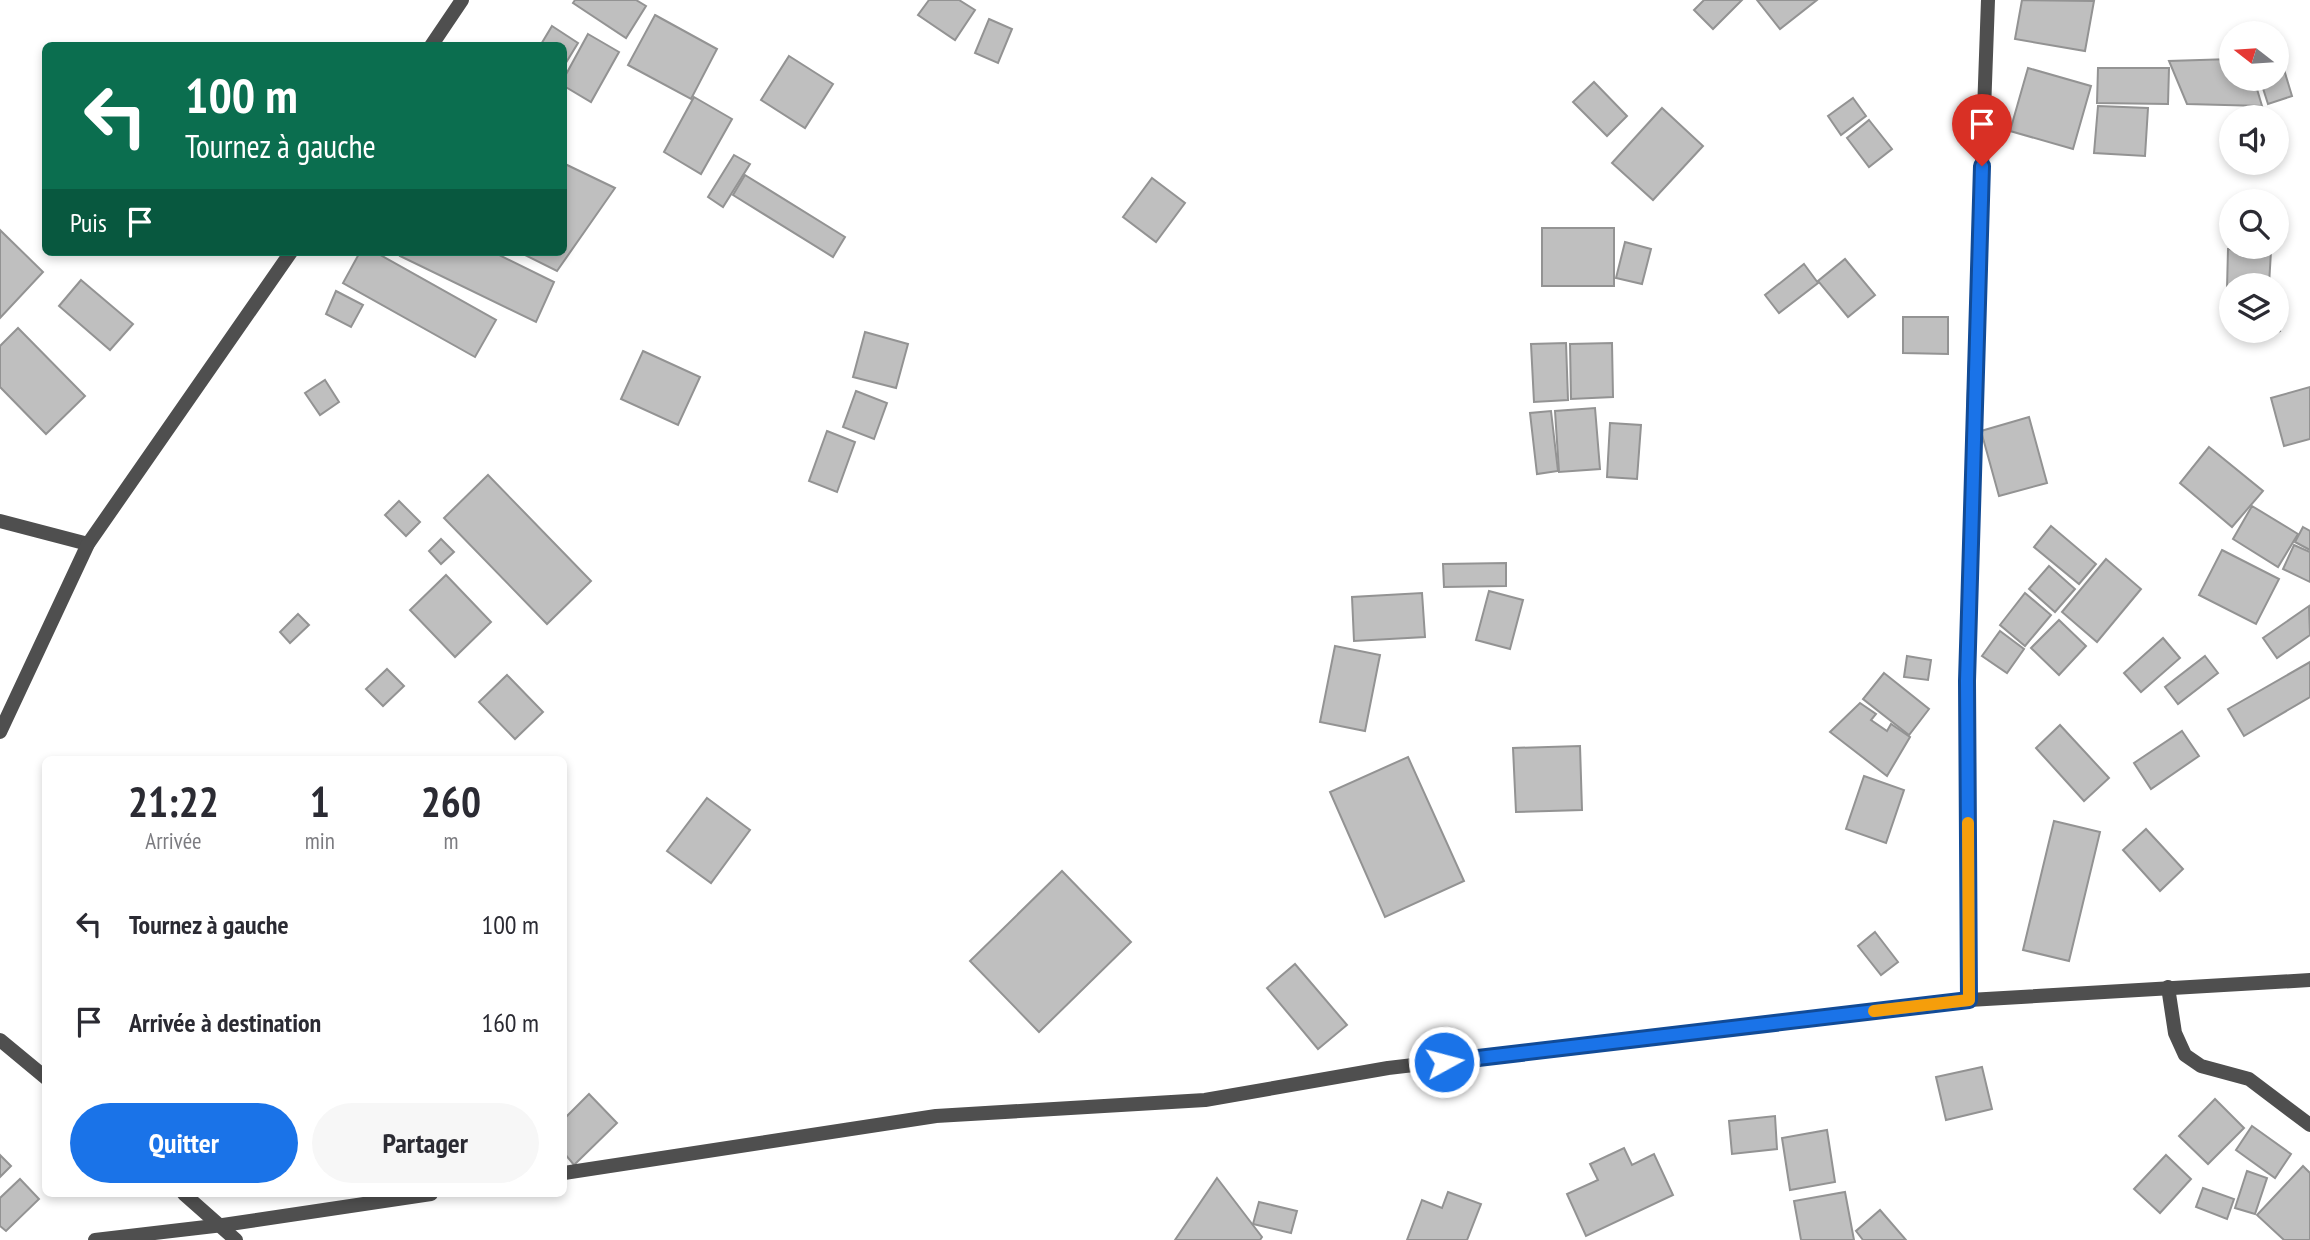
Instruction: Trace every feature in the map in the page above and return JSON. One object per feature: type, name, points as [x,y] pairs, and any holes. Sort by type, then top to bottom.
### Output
[{"type":"street","points":[[434,42],[462,0]]},
{"type":"street","points":[[1969,1000],[1967,681],[1988,0]]},
{"type":"street","points":[[0,732],[88,544],[288,256]]},
{"type":"street","points":[[0,521],[88,544]]},
{"type":"street","points":[[567,1173],[936,1116],[1205,1100],[1388,1068],[1969,1000],[2310,980]]},
{"type":"street","points":[[2168,987],[2175,1033],[2185,1055],[2201,1066],[2249,1079],[2310,1125]]},
{"type":"street","points":[[0,1040],[42,1075]]},
{"type":"street","points":[[188,1197],[223,1225],[236,1240]]},
{"type":"street","points":[[95,1240],[223,1225],[411,1197]]},
{"type":"building","points":[[575,0],[636,0],[646,6],[626,38],[573,3]]},
{"type":"building","points":[[929,0],[959,0],[975,10],[955,40],[918,15]]},
{"type":"building","points":[[1704,0],[1742,0],[1713,29],[1694,10]]},
{"type":"building","points":[[1757,0],[1817,0],[1780,29]]},
{"type":"building","points":[[2022,0],[2094,1],[2085,51],[2015,39]]},
{"type":"building","points":[[655,15],[717,49],[691,99],[628,65]]},
{"type":"building","points":[[989,19],[1012,29],[998,63],[975,53]]},
{"type":"building","points":[[552,26],[578,43],[567,61],[567,42],[542,42]]},
{"type":"building","points":[[588,34],[619,52],[591,102],[567,88],[567,72]]},
{"type":"building","points":[[789,56],[833,84],[805,128],[761,100]]},
{"type":"building","points":[[2219,59],[2219,91],[2258,91],[2262,105],[2187,104],[2169,61]]},
{"type":"building","points":[[2028,68],[2091,86],[2073,149],[2010,131]]},
{"type":"building","points":[[2098,68],[2169,68],[2168,104],[2097,103]]},
{"type":"building","points":[[1594,82],[1627,116],[1607,136],[1573,102]]},
{"type":"building","points":[[2289,86],[2292,96],[2268,104],[2264,91],[2289,91]]},
{"type":"building","points":[[694,97],[732,119],[701,174],[664,152]]},
{"type":"building","points":[[1853,98],[1866,116],[1841,135],[1828,116]]},
{"type":"building","points":[[2098,106],[2148,108],[2145,156],[2094,153]]},
{"type":"building","points":[[1662,108],[1703,146],[1653,200],[1612,163]]},
{"type":"building","points":[[1869,120],[1892,149],[1869,167],[1847,138]]},
{"type":"building","points":[[734,155],[750,164],[723,207],[708,197]]},
{"type":"building","points":[[567,165],[615,188],[557,271],[527,256],[567,256]]},
{"type":"building","points":[[745,175],[845,237],[833,257],[733,195]]},
{"type":"building","points":[[1152,178],[1185,203],[1156,242],[1123,217]]},
{"type":"building","points":[[1542,228],[1614,228],[1614,286],[1542,286]]},
{"type":"building","points":[[0,230],[43,272],[0,318]]},
{"type":"building","points":[[1625,242],[1651,249],[1642,284],[1616,278]]},
{"type":"building","points":[[358,256],[382,256],[496,320],[475,357],[343,283]]},
{"type":"building","points":[[400,256],[501,256],[554,282],[536,322]]},
{"type":"building","points":[[1845,259],[1875,295],[1848,317],[1818,281]]},
{"type":"building","points":[[2228,259],[2271,259],[2270,273],[2227,273]]},
{"type":"building","points":[[1804,264],[1818,283],[1779,313],[1765,295]]},
{"type":"building","points":[[81,280],[133,324],[110,350],[59,306]]},
{"type":"building","points":[[336,291],[363,305],[351,327],[326,314]]},
{"type":"building","points":[[1903,317],[1948,317],[1948,354],[1903,353]]},
{"type":"building","points":[[18,328],[85,396],[46,434],[0,387],[0,346]]},
{"type":"building","points":[[865,332],[908,344],[896,388],[853,377]]},
{"type":"building","points":[[1566,343],[1568,400],[1534,402],[1531,344]]},
{"type":"building","points":[[1612,343],[1613,397],[1571,399],[1570,344]]},
{"type":"building","points":[[643,351],[700,377],[678,425],[621,399]]},
{"type":"building","points":[[325,380],[339,402],[320,415],[305,393]]},
{"type":"building","points":[[2310,387],[2310,439],[2284,446],[2271,398]]},
{"type":"building","points":[[856,391],[887,403],[874,439],[843,427]]},
{"type":"building","points":[[1595,408],[1600,469],[1559,472],[1555,411]]},
{"type":"building","points":[[1551,411],[1558,471],[1537,474],[1530,413]]},
{"type":"building","points":[[2029,417],[2047,483],[1999,496],[1981,431]]},
{"type":"building","points":[[1610,423],[1641,425],[1637,479],[1607,477]]},
{"type":"building","points":[[827,431],[855,442],[837,492],[809,481]]},
{"type":"building","points":[[2209,447],[2263,491],[2232,527],[2180,483]]},
{"type":"building","points":[[488,475],[591,581],[547,624],[444,518]]},
{"type":"building","points":[[399,501],[420,522],[406,536],[385,515]]},
{"type":"building","points":[[2252,506],[2298,534],[2278,567],[2233,539]]},
{"type":"building","points":[[2051,526],[2096,564],[2079,584],[2034,547]]},
{"type":"building","points":[[2303,527],[2310,531],[2310,550],[2295,542]]},
{"type":"building","points":[[441,539],[454,552],[441,564],[429,551]]},
{"type":"building","points":[[2294,545],[2310,552],[2310,582],[2283,569]]},
{"type":"building","points":[[2222,550],[2279,579],[2256,624],[2199,595]]},
{"type":"building","points":[[2106,559],[2141,589],[2097,642],[2062,612]]},
{"type":"building","points":[[1506,563],[1506,586],[1444,587],[1443,564]]},
{"type":"building","points":[[2049,566],[2075,589],[2055,612],[2029,589]]},
{"type":"building","points":[[446,575],[491,622],[455,657],[410,610]]},
{"type":"building","points":[[1489,591],[1523,600],[1510,649],[1476,640]]},
{"type":"building","points":[[1422,593],[1425,637],[1354,641],[1352,597]]},
{"type":"building","points":[[2025,593],[2051,615],[2025,646],[2000,625]]},
{"type":"building","points":[[2309,606],[2310,635],[2277,658],[2263,638]]},
{"type":"building","points":[[298,614],[309,625],[290,643],[280,632]]},
{"type":"building","points":[[2059,620],[2086,646],[2059,675],[2031,648]]},
{"type":"building","points":[[2000,631],[2024,649],[2007,673],[1982,656]]},
{"type":"building","points":[[2163,638],[2180,658],[2141,692],[2124,673]]},
{"type":"building","points":[[1335,646],[1380,655],[1365,731],[1320,722]]},
{"type":"building","points":[[1907,656],[1931,660],[1928,680],[1904,677]]},
{"type":"building","points":[[2205,656],[2218,673],[2178,704],[2165,687]]},
{"type":"building","points":[[2310,662],[2310,697],[2244,736],[2228,709]]},
{"type":"building","points":[[387,669],[404,686],[383,706],[366,689]]},
{"type":"building","points":[[1884,673],[1929,709],[1909,735],[1863,699]]},
{"type":"building","points":[[507,675],[543,712],[515,739],[479,702]]},
{"type":"building","points":[[1860,703],[1876,714],[1871,720],[1887,731],[1891,724],[1910,737],[1887,776],[1830,732]]},
{"type":"building","points":[[2060,725],[2109,778],[2084,801],[2036,748]]},
{"type":"building","points":[[2182,731],[2199,756],[2151,789],[2134,763]]},
{"type":"building","points":[[1580,746],[1582,810],[1516,812],[1513,748]]},
{"type":"building","points":[[1408,757],[1464,881],[1385,917],[1330,792]]},
{"type":"building","points":[[1864,776],[1904,790],[1886,843],[1846,829]]},
{"type":"building","points":[[707,798],[750,830],[711,883],[667,851]]},
{"type":"building","points":[[2054,821],[2100,832],[2069,961],[2023,950]]},
{"type":"building","points":[[2146,829],[2183,869],[2160,891],[2123,850]]},
{"type":"building","points":[[1062,871],[1131,942],[1039,1032],[970,961]]},
{"type":"building","points":[[1875,932],[1898,962],[1881,975],[1858,946]]},
{"type":"building","points":[[1295,964],[1347,1025],[1318,1049],[1267,988]]},
{"type":"building","points":[[1982,1067],[1992,1109],[1946,1120],[1936,1077]]},
{"type":"building","points":[[589,1094],[617,1123],[574,1165],[567,1157],[567,1116]]},
{"type":"building","points":[[2215,1099],[2244,1128],[2208,1164],[2179,1136]]},
{"type":"building","points":[[1775,1116],[1777,1149],[1732,1154],[1729,1121]]},
{"type":"building","points":[[2252,1126],[2291,1154],[2275,1178],[2236,1150]]},
{"type":"building","points":[[1827,1130],[1835,1182],[1790,1190],[1782,1138]]},
{"type":"building","points":[[1624,1148],[1632,1165],[1654,1154],[1673,1195],[1586,1236],[1567,1194],[1598,1180],[1590,1164]]},
{"type":"building","points":[[0,1155],[11,1166],[0,1177]]},
{"type":"building","points":[[2166,1155],[2191,1179],[2160,1213],[2134,1189]]},
{"type":"building","points":[[2303,1166],[2310,1173],[2310,1240],[2284,1240],[2257,1215]]},
{"type":"building","points":[[2247,1171],[2267,1178],[2255,1214],[2235,1208]]},
{"type":"building","points":[[1217,1178],[1262,1237],[1260,1240],[1175,1240]]},
{"type":"building","points":[[20,1179],[39,1199],[6,1231],[0,1226],[0,1198]]},
{"type":"building","points":[[2203,1188],[2234,1199],[2227,1219],[2196,1207]]},
{"type":"building","points":[[1448,1192],[1481,1204],[1467,1240],[1407,1240],[1422,1200],[1442,1208]]},
{"type":"building","points":[[1845,1192],[1854,1240],[1801,1240],[1794,1201]]},
{"type":"building","points":[[1259,1202],[1297,1211],[1291,1233],[1253,1224]]},
{"type":"building","points":[[1880,1210],[1906,1240],[1863,1240],[1856,1231]]},
{"type":"slow traffic","points":[[1874,1011],[1969,1000],[1968,823]]},
{"type":"route","points":[[1444,1062],[1969,1000],[1967,681],[1982,166]]}]
